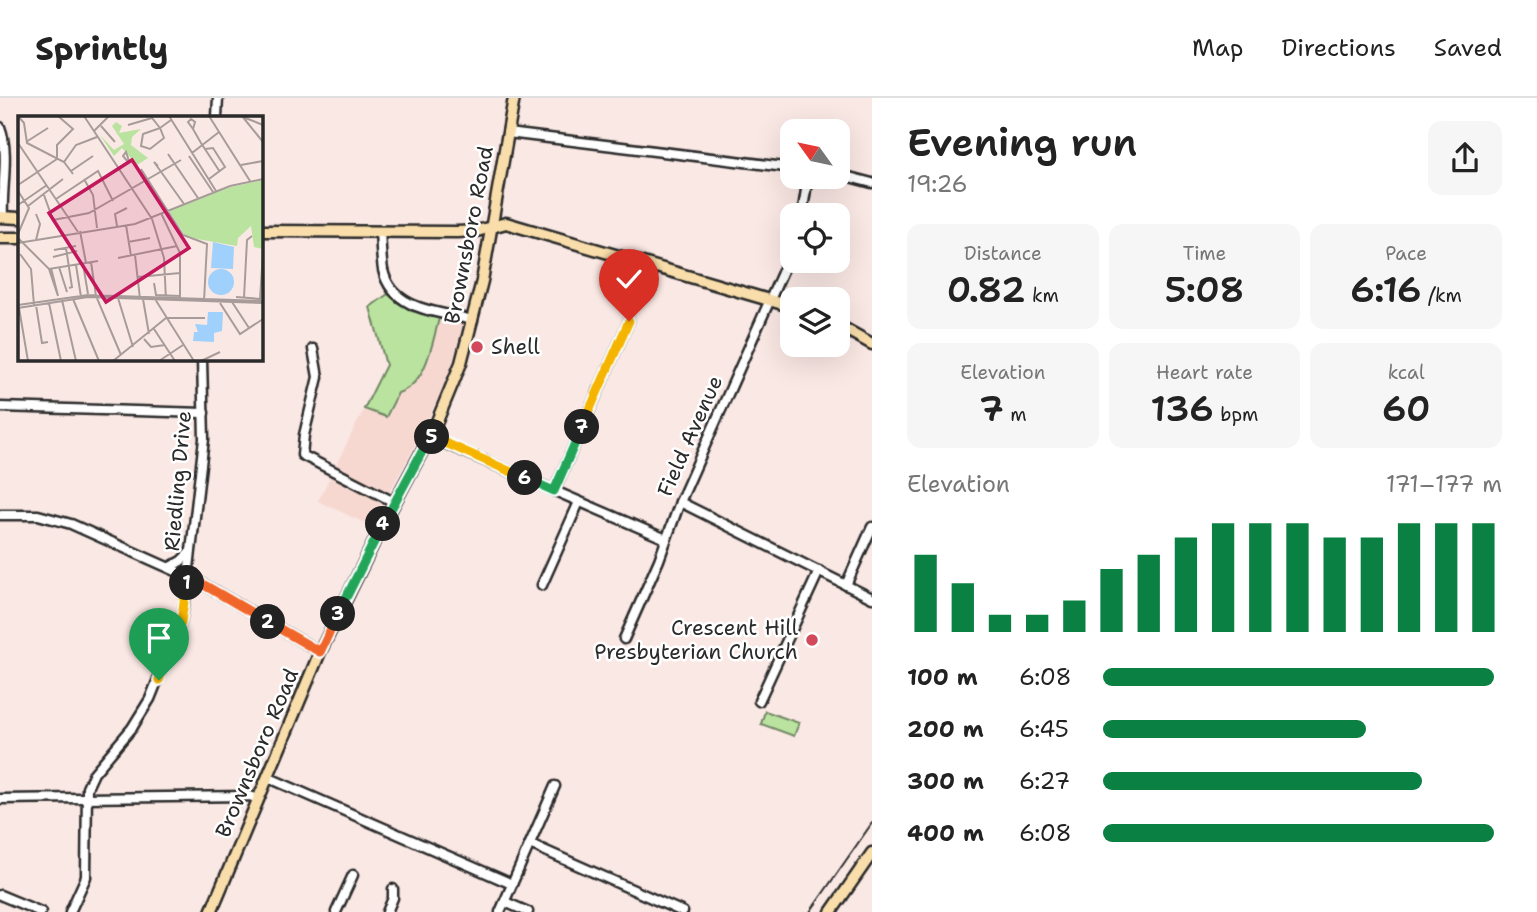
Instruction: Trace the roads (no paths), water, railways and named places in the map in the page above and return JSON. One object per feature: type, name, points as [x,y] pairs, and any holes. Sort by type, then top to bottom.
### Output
[{"type":"main road","name":"Brownsboro Road","points":[[211,912],[320,652],[394,502],[430,437],[461,363],[473,320],[514,98]]},
{"type":"main road","points":[[262,231],[457,232],[477,231],[506,223],[780,303]]},
{"type":"main road","points":[[0,238],[18,238]]},
{"type":"main road","points":[[850,332],[872,344]]},
{"type":"main road","points":[[831,912],[872,853]]},
{"type":"street","points":[[217,116],[218,98]]},
{"type":"street","points":[[0,129],[5,146],[2,217]]},
{"type":"street","points":[[508,133],[780,167]]},
{"type":"street","points":[[850,177],[872,183]]},
{"type":"street","points":[[380,232],[384,273],[395,294],[419,308],[473,320]]},
{"type":"street","name":"Field Avenue","points":[[624,639],[680,502],[781,273]]},
{"type":"street","points":[[554,491],[629,321]]},
{"type":"street","points":[[313,349],[318,377],[303,435],[302,455],[394,502]]},
{"type":"street","name":"Riedling Drive","points":[[70,912],[86,877],[87,788],[94,773],[132,728],[150,699],[177,634],[186,594],[204,439],[202,360]]},
{"type":"street","points":[[0,407],[204,413]]},
{"type":"street","points":[[430,437],[666,539]]},
{"type":"street","points":[[542,585],[579,502]]},
{"type":"street","points":[[680,502],[872,598]]},
{"type":"street","points":[[0,515],[55,518],[170,567],[320,652]]},
{"type":"street","points":[[846,585],[872,527]]},
{"type":"street","points":[[170,567],[190,552]]},
{"type":"street","points":[[759,701],[819,571]]},
{"type":"street","points":[[267,777],[512,884]]},
{"type":"street","points":[[500,912],[555,786]]},
{"type":"street","points":[[0,799],[250,796],[258,799]]},
{"type":"street","points":[[530,844],[682,912]]},
{"type":"street","points":[[336,912],[353,875]]},
{"type":"street","points":[[387,912],[393,898],[393,889]]},
{"type":"street","points":[[0,895],[41,912]]},
{"type":"street","points":[[505,902],[528,912]]},
{"type":"railway","points":[[810,912],[872,823]]},
{"type":"place","name":"Shell","points":[[477,347]]},
{"type":"place","name":"Crescent Hill Presbyterian Church","points":[[812,640]]}]
